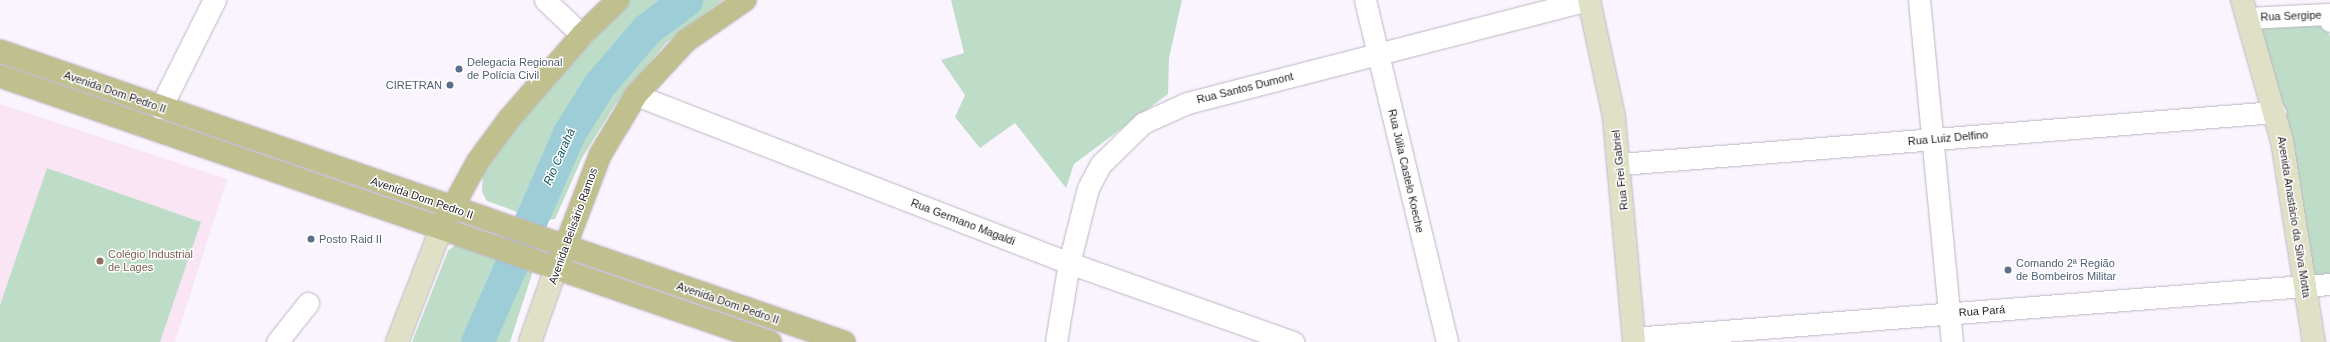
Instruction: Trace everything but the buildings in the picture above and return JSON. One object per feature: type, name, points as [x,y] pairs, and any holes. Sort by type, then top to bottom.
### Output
[{"type":"main road","points":[[397,342],[450,207],[509,119],[582,35],[618,0]]},
{"type":"main road","name":"Avenida Belisário Ramos","points":[[530,342],[550,266],[558,245],[600,155],[636,95],[686,41],[745,0]]},
{"type":"main road","name":"Rua Frei Gabriel","points":[[1588,0],[1608,76],[1620,164],[1633,340]]},
{"type":"main road","name":"Avenida Anastácio da Silva Motta","points":[[2244,9],[2275,112],[2287,165],[2314,342]]},
{"type":"main road","name":"Avenida Dom Pedro II","points":[[0,51],[487,221],[844,342]]},
{"type":"main road","name":"Avenida Dom Pedro II","points":[[0,76],[770,342]]},
{"type":"street","points":[[161,108],[215,0]]},
{"type":"street","points":[[545,0],[582,35]]},
{"type":"street","name":"Rua Júlia Castelo Koeche","points":[[1365,0],[1447,342]]},
{"type":"street","name":"Rua Santos Dumont","points":[[1056,342],[1069,263],[1088,188],[1102,164],[1143,123],[1187,103],[1588,0]]},
{"type":"street","points":[[1919,0],[1952,342]]},
{"type":"street","name":"Rua Sergipe","points":[[2244,9],[2328,14],[2330,21]]},
{"type":"street","name":"Rua Germano Magaldi","points":[[636,95],[1069,263],[1292,342]]},
{"type":"street","name":"Rua Luiz Delfino","points":[[1620,164],[2275,112]]},
{"type":"street","name":"Rua Pará","points":[[1633,340],[2330,284]]},
{"type":"street","points":[[277,342],[308,303]]},
{"type":"shaded area","name":"Colégio Industrial de Lages","points":[[0,104],[227,179],[175,342],[0,342]]},
{"type":"green space","points":[[629,0],[723,0],[666,43],[615,105],[582,158],[555,219],[542,221],[487,201],[482,192],[483,171],[548,86],[596,31]]},
{"type":"green space","points":[[951,0],[1182,0],[1169,58],[1168,94],[1074,164],[1066,188],[1015,123],[980,148],[955,117],[965,95],[941,60],[964,53]]},
{"type":"green space","points":[[2324,21],[2330,37],[2330,280],[2308,281],[2252,23]]},
{"type":"green space","name":"Colégio Industrial de Lages","points":[[47,168],[201,222],[160,342],[0,342],[0,305]]},
{"type":"green space","points":[[458,243],[533,271],[510,342],[412,342],[448,251]]},
{"type":"waterway","name":"Rio Carahá","points":[[477,342],[569,133],[599,85],[647,29],[686,0]]},
{"type":"place","name":"Delegacia Regional de Polícia Civil","points":[[459,69]]},
{"type":"place","name":"CIRETRAN","points":[[450,85]]},
{"type":"place","name":"Posto Raid II","points":[[311,239]]},
{"type":"place","name":"Colégio Industrial de Lages","points":[[100,261]]},
{"type":"place","name":"Comando 2ª Região de Bombeiros Militar","points":[[2008,270]]}]
